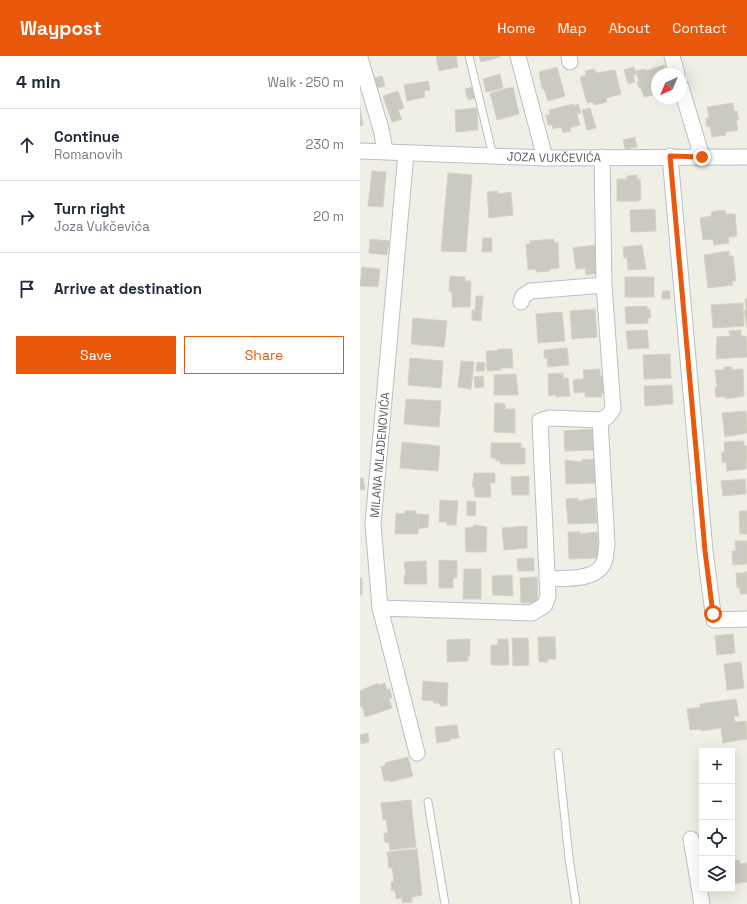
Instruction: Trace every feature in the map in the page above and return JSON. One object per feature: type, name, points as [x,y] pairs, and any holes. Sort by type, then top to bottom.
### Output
[{"type":"street","points":[[518,56],[545,158]]},
{"type":"street","points":[[672,56],[675,68]]},
{"type":"street","points":[[360,58],[381,129],[385,151]]},
{"type":"street","points":[[686,104],[702,157]]},
{"type":"street","name":"JOZA VUKČEVIĆA","points":[[360,151],[545,158],[747,156]]},
{"type":"street","name":"MILANA MLADENOVIĆA","points":[[406,152],[374,524],[380,608],[417,753]]},
{"type":"street","points":[[670,156],[705,551],[714,620],[747,619]]},
{"type":"street","points":[[380,608],[532,613],[545,605],[548,596],[540,421],[550,418],[600,420],[607,417],[613,409],[604,285],[602,157]]},
{"type":"street","points":[[521,302],[523,296],[531,291],[604,285]]},
{"type":"street","points":[[547,579],[587,576],[598,571],[605,561],[607,544],[600,420]]},
{"type":"street","points":[[691,840],[702,904]]},
{"type":"lane","points":[[469,56],[493,156]]},
{"type":"lane","points":[[558,753],[568,858],[576,904]]},
{"type":"lane","points":[[428,802],[445,904]]},
{"type":"building","points":[[436,56],[456,56],[458,67],[439,71]]},
{"type":"building","points":[[479,56],[500,56],[500,57],[481,62]]},
{"type":"building","points":[[664,65],[665,68],[655,68]]},
{"type":"building","points":[[557,67],[565,96],[548,101],[544,89],[542,89],[539,72]]},
{"type":"building","points":[[634,67],[636,74],[633,75],[635,82],[628,84],[624,70]]},
{"type":"building","points":[[594,69],[596,73],[615,70],[621,94],[606,98],[607,102],[594,105],[593,102],[587,103],[580,77],[586,75],[585,71]]},
{"type":"building","points":[[645,69],[646,71],[651,69],[651,95],[644,97],[637,82],[639,81],[636,71]]},
{"type":"building","points":[[500,74],[503,88],[486,92],[483,79]]},
{"type":"building","points":[[382,76],[385,86],[373,89],[370,79]]},
{"type":"building","points":[[428,81],[430,90],[424,91],[425,97],[407,101],[404,85]]},
{"type":"building","points":[[472,87],[475,98],[468,100],[465,89]]},
{"type":"building","points":[[513,87],[519,114],[497,120],[490,93]]},
{"type":"building","points":[[398,91],[404,108],[398,110],[402,119],[392,122],[383,96]]},
{"type":"building","points":[[733,103],[734,111],[737,111],[739,120],[736,120],[738,130],[726,132],[726,135],[712,137],[710,126],[707,127],[706,118],[709,118],[707,107]]},
{"type":"building","points":[[573,104],[573,106],[578,104],[581,113],[577,114],[580,125],[570,128],[571,131],[563,133],[561,127],[553,129],[552,125],[548,125],[546,115],[550,115],[549,110]]},
{"type":"building","points":[[360,107],[363,125],[360,126]]},
{"type":"building","points":[[477,108],[478,130],[456,132],[455,110]]},
{"type":"building","points":[[590,108],[596,128],[587,130],[582,110]]},
{"type":"building","points":[[635,137],[637,147],[625,149],[623,140]]},
{"type":"building","points":[[372,171],[386,172],[383,207],[368,206]]},
{"type":"building","points":[[448,173],[472,175],[466,252],[441,251]]},
{"type":"building","points":[[637,175],[637,179],[640,179],[641,199],[638,201],[617,201],[617,179],[627,179],[627,176]]},
{"type":"building","points":[[498,191],[498,194],[511,192],[513,215],[489,218],[487,192]]},
{"type":"building","points":[[655,209],[656,231],[631,232],[630,210]]},
{"type":"building","points":[[725,210],[726,214],[735,214],[737,236],[728,237],[729,243],[714,245],[713,239],[703,240],[700,218],[712,216],[711,212]]},
{"type":"building","points":[[483,238],[492,238],[492,252],[482,252]]},
{"type":"building","points":[[370,239],[389,241],[387,255],[369,253]]},
{"type":"building","points":[[554,239],[554,243],[558,242],[559,268],[550,269],[550,271],[536,272],[536,269],[528,270],[526,244],[530,244],[530,241]]},
{"type":"building","points":[[595,245],[599,273],[586,275],[585,268],[576,269],[573,248]]},
{"type":"building","points":[[642,245],[646,269],[628,270],[627,258],[624,258],[623,247]]},
{"type":"building","points":[[729,251],[729,256],[733,256],[736,281],[732,281],[733,285],[708,288],[704,255]]},
{"type":"building","points":[[362,267],[380,269],[378,287],[360,286]]},
{"type":"building","points":[[450,276],[465,277],[465,281],[471,281],[470,307],[452,307],[452,292],[449,292]]},
{"type":"building","points":[[625,277],[654,277],[654,297],[625,297]]},
{"type":"building","points":[[662,291],[670,291],[670,299],[662,299]]},
{"type":"building","points":[[476,296],[483,296],[481,321],[472,320],[472,310],[475,310]]},
{"type":"building","points":[[745,299],[747,299],[747,328],[744,311],[746,310]]},
{"type":"building","points":[[743,303],[744,326],[713,328],[711,305]]},
{"type":"building","points":[[647,306],[647,309],[650,309],[651,318],[648,318],[648,323],[626,324],[625,307]]},
{"type":"building","points":[[595,309],[597,337],[572,339],[570,311]]},
{"type":"building","points":[[562,312],[565,341],[538,343],[536,314]]},
{"type":"building","points":[[413,318],[447,321],[444,347],[411,344]]},
{"type":"building","points":[[647,330],[649,348],[628,349],[626,331]]},
{"type":"building","points":[[741,330],[741,336],[746,336],[747,357],[716,359],[717,337],[730,336],[729,331]]},
{"type":"building","points":[[567,348],[569,365],[548,367],[547,358],[544,358],[544,350]]},
{"type":"building","points":[[498,349],[512,349],[513,368],[501,368],[501,370],[487,371],[486,351],[497,351]]},
{"type":"building","points":[[670,354],[671,378],[644,379],[643,355]]},
{"type":"building","points":[[410,358],[443,361],[441,388],[408,385]]},
{"type":"building","points":[[461,361],[474,362],[471,389],[458,387]]},
{"type":"building","points":[[477,362],[485,363],[484,371],[476,371]]},
{"type":"building","points":[[724,367],[732,367],[732,370],[743,369],[744,396],[726,399],[726,397],[716,397],[715,387],[717,387],[715,370],[724,370]]},
{"type":"building","points":[[600,369],[600,376],[604,376],[605,393],[601,393],[602,397],[585,397],[585,392],[574,393],[573,380],[584,379],[583,370]]},
{"type":"building","points":[[563,373],[563,378],[568,378],[570,396],[549,396],[548,374]]},
{"type":"building","points":[[516,374],[518,395],[494,395],[494,375]]},
{"type":"building","points":[[483,376],[484,387],[475,388],[474,377]]},
{"type":"building","points":[[672,385],[673,404],[645,406],[644,386]]},
{"type":"building","points":[[406,399],[441,401],[439,427],[404,424]]},
{"type":"building","points":[[495,403],[505,404],[505,409],[515,409],[515,433],[494,432]]},
{"type":"building","points":[[746,411],[747,433],[725,437],[722,413]]},
{"type":"building","points":[[594,429],[595,450],[565,451],[564,431]]},
{"type":"building","points":[[744,441],[744,446],[747,446],[746,469],[727,471],[726,462],[722,463],[722,452],[725,452],[724,442]]},
{"type":"building","points":[[402,442],[440,446],[438,471],[400,468]]},
{"type":"building","points":[[491,443],[521,443],[521,448],[525,448],[525,464],[500,464],[500,461],[496,461],[496,458],[491,458]]},
{"type":"building","points":[[594,459],[596,483],[566,484],[565,460],[582,462],[582,460]]},
{"type":"building","points":[[474,473],[495,473],[495,483],[490,483],[491,497],[475,497],[474,487],[472,487]]},
{"type":"building","points":[[529,476],[529,495],[512,495],[511,477]]},
{"type":"building","points":[[360,478],[363,478],[365,489],[360,490]]},
{"type":"building","points":[[745,479],[746,494],[723,496],[721,481]]},
{"type":"building","points":[[578,498],[578,501],[595,498],[597,523],[568,524],[566,499]]},
{"type":"building","points":[[440,500],[458,501],[456,525],[447,525],[447,522],[439,522]]},
{"type":"building","points":[[467,501],[476,502],[475,516],[467,515]]},
{"type":"building","points":[[405,511],[416,511],[416,514],[418,514],[418,534],[395,534],[396,513],[405,514]]},
{"type":"building","points":[[739,511],[747,511],[747,534],[740,534]]},
{"type":"building","points":[[418,514],[429,515],[428,527],[418,529]]},
{"type":"building","points":[[474,525],[487,527],[486,552],[466,552],[465,528],[474,527]]},
{"type":"building","points":[[527,526],[527,548],[504,550],[502,528]]},
{"type":"building","points":[[568,532],[580,532],[580,534],[597,532],[599,558],[569,559]]},
{"type":"building","points":[[735,541],[747,541],[747,564],[733,565],[732,551],[736,551]]},
{"type":"building","points":[[534,558],[534,571],[518,571],[517,559]]},
{"type":"building","points":[[439,560],[457,561],[457,578],[453,578],[453,588],[439,588]]},
{"type":"building","points":[[426,561],[427,584],[404,584],[404,576],[406,575],[404,562]]},
{"type":"building","points":[[464,569],[481,569],[481,599],[463,599]]},
{"type":"building","points":[[747,572],[747,594],[740,594],[740,588],[737,588],[736,573]]},
{"type":"building","points":[[512,575],[513,596],[493,595],[492,576]]},
{"type":"building","points":[[537,577],[538,603],[521,603],[520,578]]},
{"type":"building","points":[[360,578],[362,578],[362,595],[360,595]]},
{"type":"building","points":[[733,634],[735,653],[717,655],[715,636]]},
{"type":"building","points":[[538,637],[555,637],[556,659],[548,659],[548,662],[539,662]]},
{"type":"building","points":[[512,638],[528,638],[529,665],[513,666]]},
{"type":"building","points":[[470,639],[470,656],[468,656],[468,661],[447,662],[447,640]]},
{"type":"building","points":[[498,639],[508,639],[509,665],[491,665],[491,645],[498,645]]},
{"type":"building","points":[[741,662],[744,688],[727,690],[724,664]]},
{"type":"building","points":[[423,681],[448,683],[447,706],[440,706],[440,703],[434,703],[434,701],[422,700]]},
{"type":"building","points":[[378,683],[379,685],[385,683],[387,690],[390,689],[392,698],[389,699],[392,708],[365,717],[362,706],[360,707],[360,691]]},
{"type":"building","points":[[736,699],[739,716],[734,716],[735,722],[746,721],[747,739],[723,743],[721,728],[701,731],[701,729],[690,730],[687,709],[700,707],[700,704]]},
{"type":"building","points":[[457,725],[459,738],[437,743],[435,727]]},
{"type":"building","points":[[368,733],[369,742],[361,744],[360,735]]},
{"type":"building","points":[[408,757],[413,776],[390,782],[389,780],[384,781],[381,767],[386,765],[385,763]]},
{"type":"building","points":[[411,800],[416,847],[390,850],[389,843],[385,842],[384,833],[388,833],[386,819],[383,820],[381,803]]},
{"type":"building","points":[[417,849],[422,895],[412,897],[412,902],[402,903],[402,898],[396,899],[395,891],[391,890],[391,882],[394,882],[392,868],[389,868],[387,852]]},
{"type":"building","points":[[739,860],[740,864],[747,863],[747,882],[735,884],[735,861]]},
{"type":"route","points":[[702,157],[670,156],[705,551],[713,614]]}]
